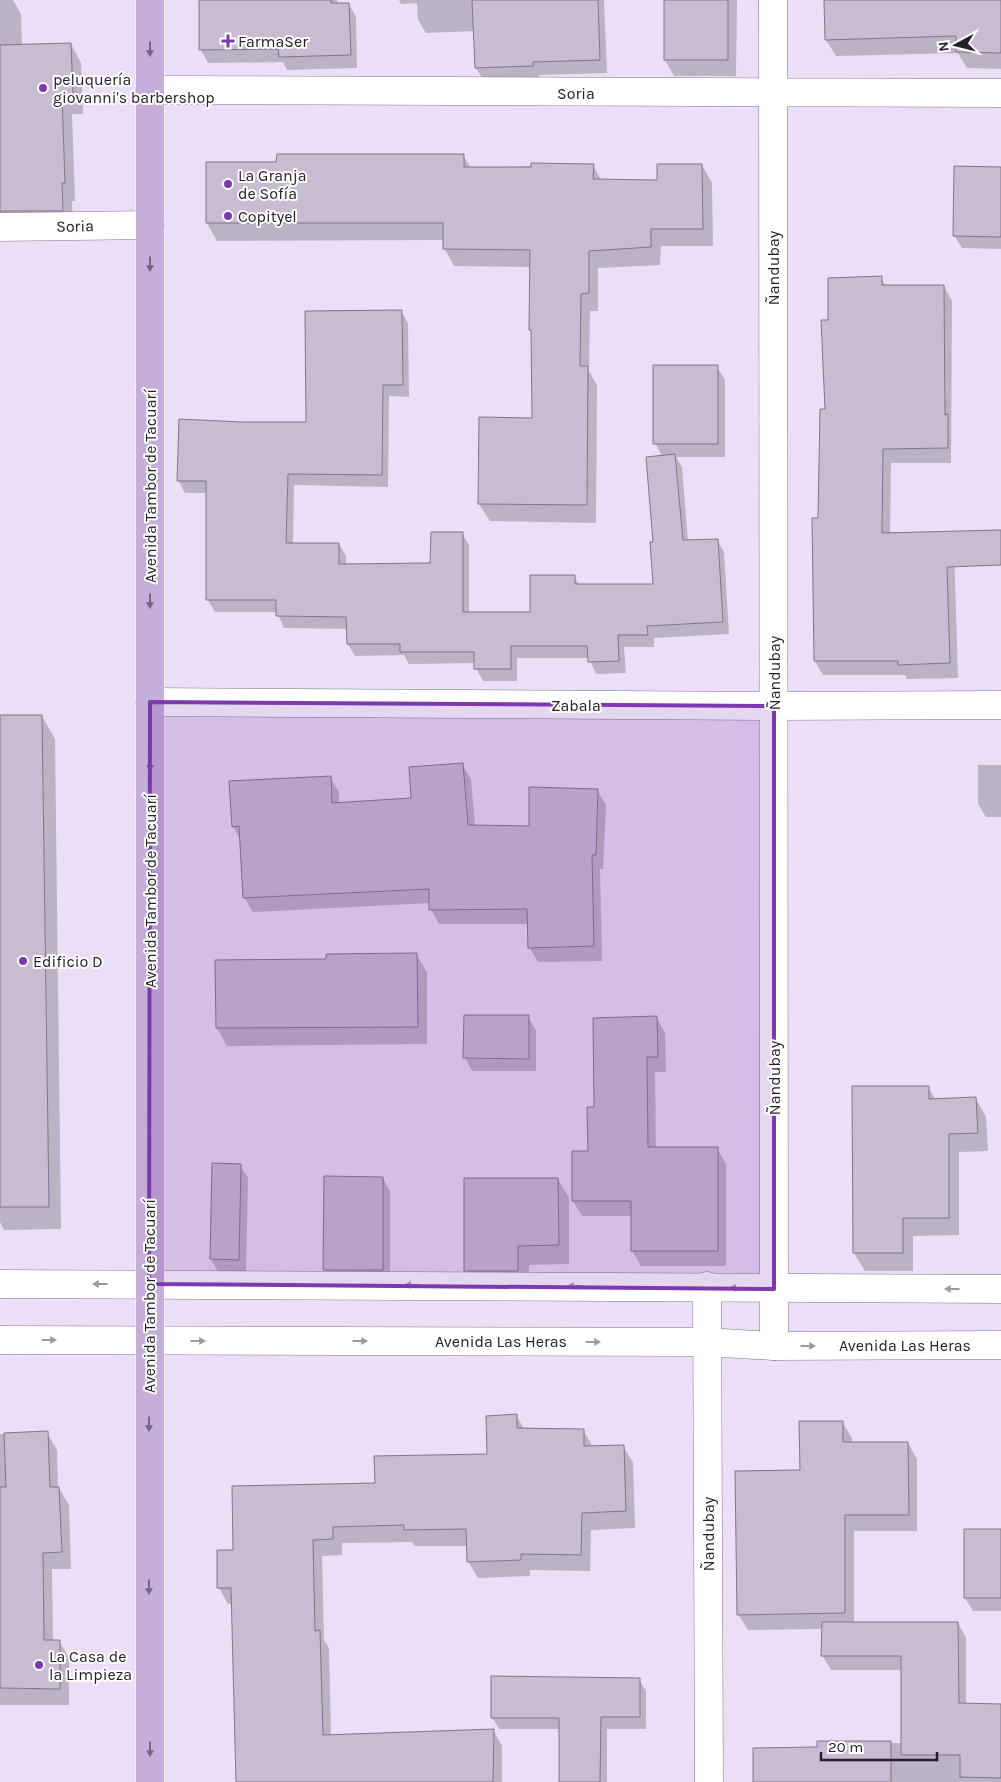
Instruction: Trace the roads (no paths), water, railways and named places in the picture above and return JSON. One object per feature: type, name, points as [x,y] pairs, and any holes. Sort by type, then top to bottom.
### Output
[{"type":"main road","name":"Avenida Tambor de Tacuarí","points":[[150,0],[150,1782]]},
{"type":"street","name":"Ñandubay","points":[[774,0],[774,1346]]},
{"type":"street","name":"Soria","points":[[150,90],[773,94],[1001,92]]},
{"type":"street","name":"Soria","points":[[0,227],[150,225]]},
{"type":"street","name":"Zabala","points":[[150,702],[774,706],[1001,705]]},
{"type":"street","points":[[0,1284],[706,1286],[774,1289],[1001,1289]]},
{"type":"street","name":"Ñandubay","points":[[706,1286],[709,1782]]},
{"type":"street","name":"Avenida Las Heras","points":[[0,1340],[706,1342],[774,1346],[1001,1345]]},
{"type":"place","name":"FarmaSer","points":[[228,41]]},
{"type":"place","name":"peluquería giovanni's barbershop","points":[[43,88]]},
{"type":"place","name":"La Granja de Sofía","points":[[228,184]]},
{"type":"place","name":"Copityel","points":[[228,216]]},
{"type":"place","name":"Edificio D","points":[[23,961]]},
{"type":"place","name":"La Casa de la Limpieza","points":[[39,1665]]}]
